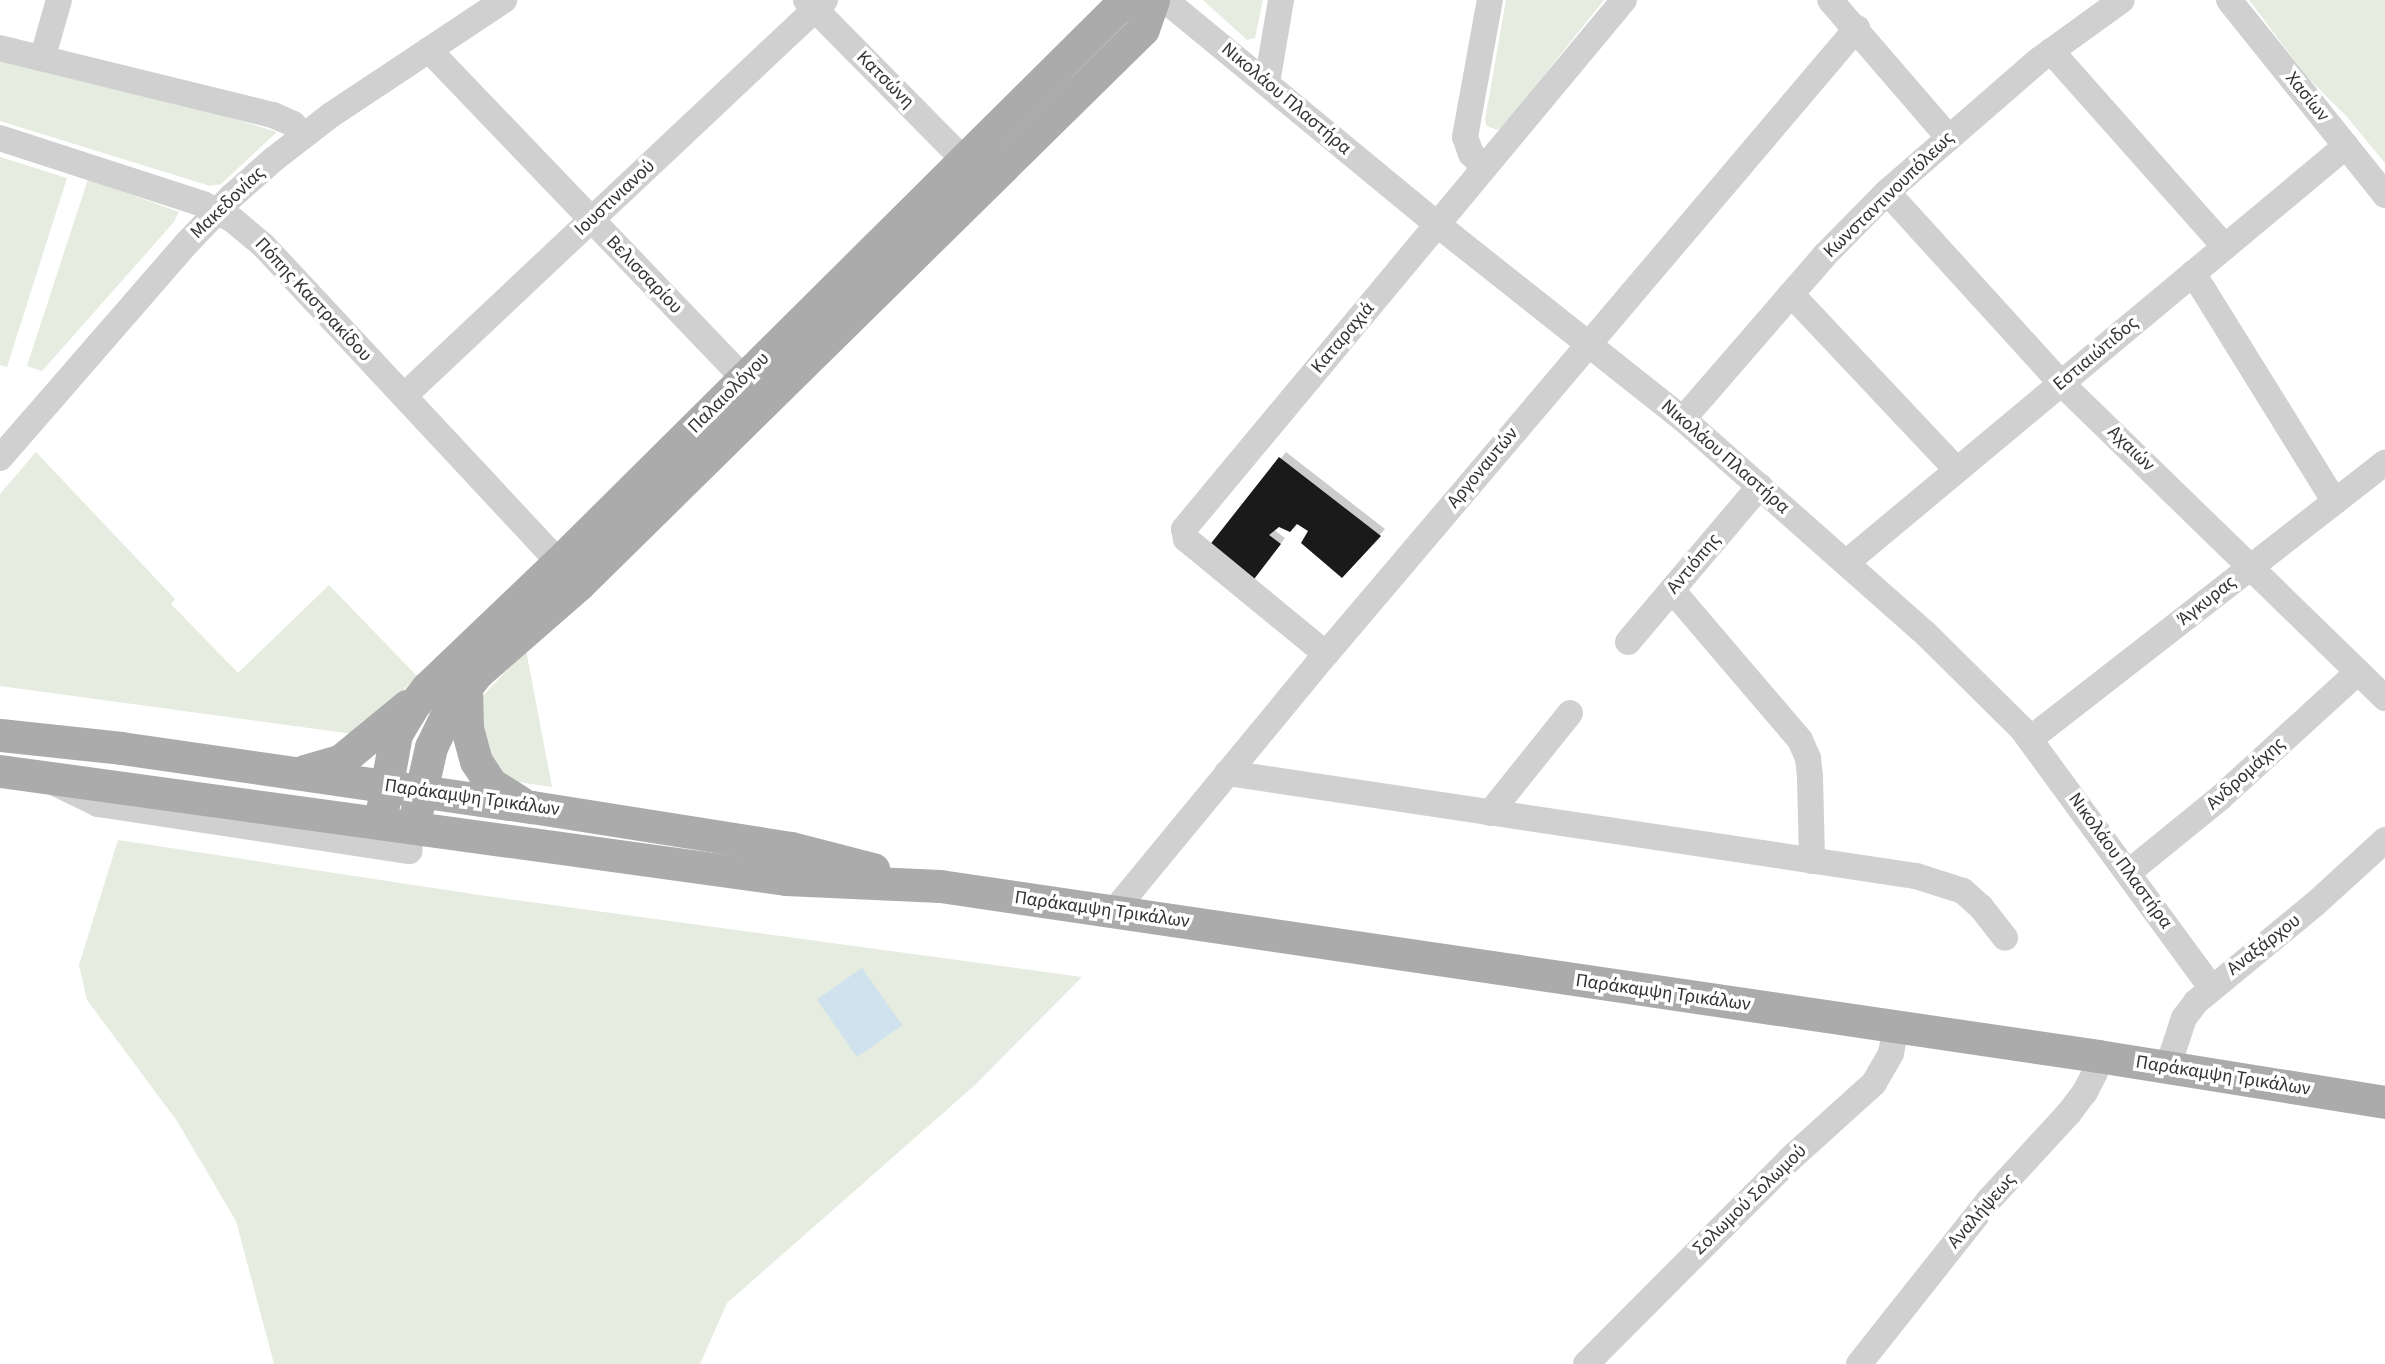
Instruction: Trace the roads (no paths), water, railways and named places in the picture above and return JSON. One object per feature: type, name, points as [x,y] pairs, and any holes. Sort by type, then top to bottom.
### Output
[{"type":"main road","name":"Παλαιολόγου","points":[[413,827],[431,747],[452,704],[466,686],[744,379],[1118,7],[1136,0]]},
{"type":"main road","name":"Παλαιολόγου","points":[[378,834],[385,785],[397,734],[412,707],[427,688],[569,573],[1143,29],[1153,0]]},
{"type":"main road","points":[[466,686],[467,728],[480,767],[496,789],[532,807]]},
{"type":"main road","points":[[295,773],[340,761],[427,688]]},
{"type":"main road","name":"Παράκαμψη Τρικάλων","points":[[0,734],[420,790],[791,848],[940,886]]},
{"type":"main road","name":"Παράκαμψη Τρικάλων","points":[[0,771],[378,834],[413,827],[786,879],[940,886],[2168,1066],[2385,1102]]},
{"type":"street","points":[[43,57],[59,0]]},
{"type":"street","name":"Μακεδονίας","points":[[0,458],[217,210],[303,135],[503,0]]},
{"type":"street","name":"Νικολάου Πλαστήρα","points":[[1166,0],[1438,225],[1684,419],[1944,651],[2030,739],[2211,987]]},
{"type":"street","points":[[1267,83],[1282,0]]},
{"type":"street","points":[[1485,167],[1471,154],[1465,137],[1490,0]]},
{"type":"street","name":"Καταραχιά","points":[[1326,654],[1186,539],[1184,529],[1624,0]]},
{"type":"street","points":[[1830,0],[1857,28],[1949,138]]},
{"type":"street","name":"Κωνσταντινουπόλεως","points":[[1684,419],[1791,294],[1851,227],[1887,192],[2051,51],[2122,0]]},
{"type":"street","name":"Χασίων","points":[[2229,0],[2385,195]]},
{"type":"street","name":"Κατσώνη","points":[[815,3],[964,160]]},
{"type":"street","name":"Ιουστινιανού","points":[[404,397],[592,220],[815,3]]},
{"type":"street","name":"Αργοναυτών","points":[[1114,911],[1326,654],[1857,28]]},
{"type":"street","points":[[0,48],[273,115],[293,124],[303,135]]},
{"type":"street","name":"Βελισσαρίου","points":[[429,50],[744,379]]},
{"type":"street","points":[[2051,51],[2225,247]]},
{"type":"street","name":"Πόπης Καστρακίδου","points":[[0,138],[217,210],[263,245],[569,573]]},
{"type":"street","name":"Εστιαιώτιδος","points":[[1847,562],[2346,146]]},
{"type":"street","name":"Αχαιών","points":[[1887,192],[2061,383],[2385,698]]},
{"type":"street","points":[[2193,273],[2335,502]]},
{"type":"street","points":[[1791,294],[1957,470]]},
{"type":"street","name":"Άγκυρας","points":[[2030,739],[2385,463]]},
{"type":"street","name":"Αντιόπης","points":[[1628,642],[1759,486]]},
{"type":"street","points":[[1672,590],[1800,740],[1809,767],[1812,861]]},
{"type":"street","name":"Ανδρομάχης","points":[[2129,872],[2220,798],[2358,672]]},
{"type":"street","points":[[1490,813],[1570,713]]},
{"type":"street","points":[[1227,773],[1916,876],[1957,888],[1981,907],[2005,938]]},
{"type":"street","name":"Αναξάρχου","points":[[2168,1066],[2184,1018],[2211,987],[2315,904],[2385,840]]},
{"type":"street","name":"Σολωμού Σολωμού","points":[[1586,1364],[1790,1159],[1874,1083],[1891,1053],[1896,1027]]},
{"type":"street","name":"Αναλήψεως","points":[[1859,1364],[1974,1217],[2069,1113],[2085,1092],[2098,1056]]},
{"type":"water","points":[[862,968],[902,1025],[857,1057],[817,1000]]}]
